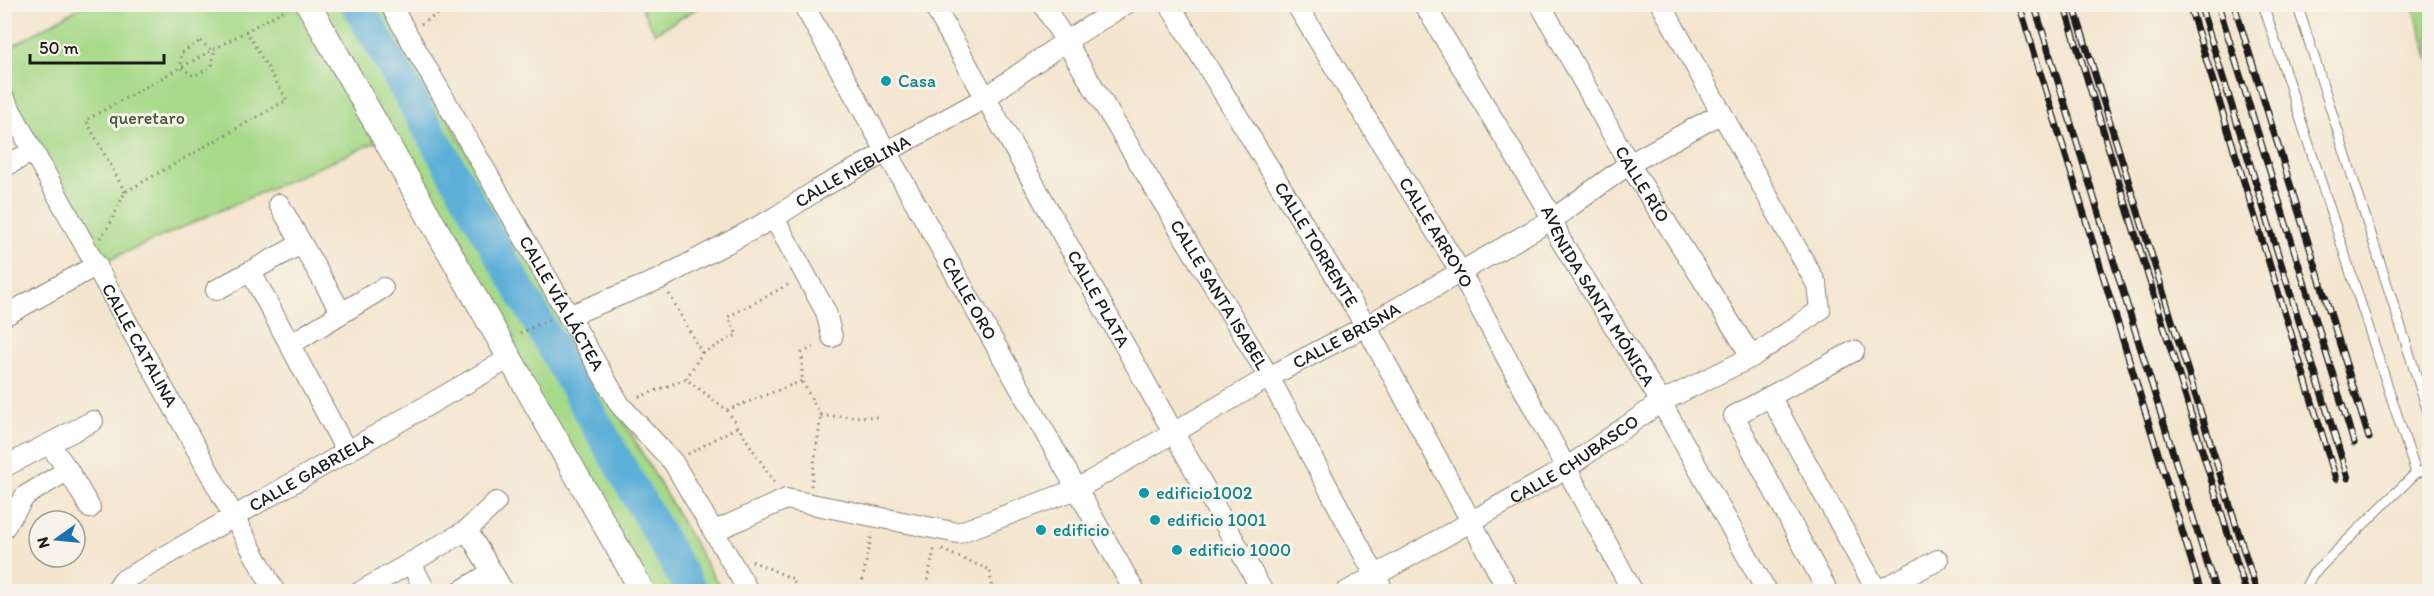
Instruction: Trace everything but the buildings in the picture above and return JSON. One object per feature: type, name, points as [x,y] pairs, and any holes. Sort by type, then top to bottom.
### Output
[{"type":"street","points":[[308,4],[643,591]]},
{"type":"street","name":"CALLE VÍA LÁCTEA","points":[[390,4],[620,405],[673,462],[749,591]]},
{"type":"street","name":"CALLE ORO","points":[[803,4],[1135,591]]},
{"type":"street","name":"CALLE PLATA","points":[[933,4],[1263,591]]},
{"type":"street","name":"CALLE SANTA ISABEL","points":[[1043,4],[1064,43],[1269,377],[1380,583]]},
{"type":"street","name":"CALLE NEBLINA","points":[[568,316],[660,279],[774,218],[817,190],[985,98],[1064,43],[1126,4]]},
{"type":"street","name":"CALLE TORRENTE","points":[[1169,4],[1365,326],[1509,591]]},
{"type":"street","name":"CALLE ARROYO","points":[[1296,4],[1460,271],[1633,591]]},
{"type":"street","name":"AVENIDA SANTA MÓNICA","points":[[1424,4],[1553,219],[1560,239],[1660,402],[1767,591]]},
{"type":"street","name":"CALLE RÍO","points":[[1540,4],[1629,164],[1752,357]]},
{"type":"street","points":[[1661,4],[1722,113]]},
{"type":"street","name":"CALLE CATALINA","points":[[4,98],[275,591]]},
{"type":"street","name":"CALLE BRISNA","points":[[944,536],[1077,489],[1269,377],[1365,326],[1553,219],[1629,164],[1722,113]]},
{"type":"street","name":"CALLE CHUBASCO","points":[[1346,591],[1380,583],[1472,523],[1568,467],[1660,402],[1752,357],[1820,310],[1817,285],[1722,113]]},
{"type":"street","points":[[4,167],[33,151]]},
{"type":"street","points":[[279,204],[341,312]]},
{"type":"street","points":[[774,218],[826,312],[832,337]]},
{"type":"street","points":[[216,290],[301,244]]},
{"type":"street","points":[[4,316],[94,258]]},
{"type":"street","points":[[251,273],[347,452]]},
{"type":"street","points":[[291,344],[383,288]]},
{"type":"street","points":[[1825,591],[1734,416],[1854,351]]},
{"type":"street","name":"CALLE GABRIELA","points":[[116,591],[122,581],[510,358]]},
{"type":"street","points":[[1771,398],[1876,591],[1938,560]]},
{"type":"street","points":[[4,466],[93,421]]},
{"type":"street","points":[[49,444],[69,470],[90,508]]},
{"type":"street","points":[[4,528],[25,496],[69,470]]},
{"type":"street","points":[[715,531],[786,499],[876,516],[944,536]]},
{"type":"street","points":[[360,591],[467,530],[496,502]]},
{"type":"street","points":[[467,530],[504,591]]},
{"type":"street","points":[[411,563],[426,591]]},
{"type":"street","points":[[459,591],[492,572]]},
{"type":"lane","points":[[2263,4],[2416,473]]},
{"type":"lane","points":[[2297,4],[2430,418]]},
{"type":"lane","points":[[2303,591],[2313,574],[2416,473],[2430,469]]},
{"type":"path","points":[[125,192],[86,120],[293,4]]},
{"type":"path","points":[[407,32],[455,4]]},
{"type":"path","points":[[94,258],[125,192],[287,100],[246,31]]},
{"type":"path","points":[[181,68],[181,53],[200,41],[212,50]]},
{"type":"path","points":[[181,68],[194,76],[212,66],[212,50]]},
{"type":"path","points":[[620,405],[686,379],[702,353],[737,335],[729,317],[806,274]]},
{"type":"path","points":[[660,279],[702,353]]},
{"type":"path","points":[[525,330],[544,321]]},
{"type":"path","points":[[808,503],[821,416],[802,381],[802,352],[832,337]]},
{"type":"path","points":[[686,379],[727,410],[786,499]]},
{"type":"path","points":[[727,410],[802,381]]},
{"type":"path","points":[[821,416],[878,417]]},
{"type":"path","points":[[673,462],[738,427]]},
{"type":"path","points":[[860,591],[876,516]]},
{"type":"path","points":[[925,591],[944,536],[990,570],[992,591]]},
{"type":"path","points":[[736,570],[752,560],[793,579],[798,591]]},
{"type":"green space","name":"queretaro","points":[[84,5],[382,5],[722,591],[647,591],[385,138],[97,265],[5,97],[4,51]]},
{"type":"green space","points":[[650,5],[703,5],[655,33],[642,9]]},
{"type":"green space","points":[[2413,5],[2429,5],[2429,60]]},
{"type":"waterway","points":[[357,4],[692,592]]},
{"type":"railway","points":[[2019,4],[2201,592]]},
{"type":"railway","points":[[2034,4],[2216,592]]},
{"type":"railway","points":[[2064,4],[2246,592]]},
{"type":"railway","points":[[2073,4],[2257,592]]},
{"type":"railway","points":[[2189,4],[2336,479]]},
{"type":"railway","points":[[2200,4],[2348,478]]},
{"type":"railway","points":[[2218,4],[2354,443]]},
{"type":"railway","points":[[2234,4],[2369,438]]},
{"type":"place","name":"Casa","points":[[886,81]]},
{"type":"place","name":"edificio1002","points":[[1144,493]]},
{"type":"place","name":"edificio 1001","points":[[1155,520]]},
{"type":"place","name":"edificio","points":[[1041,530]]},
{"type":"place","name":"edificio 1000","points":[[1177,550]]}]
